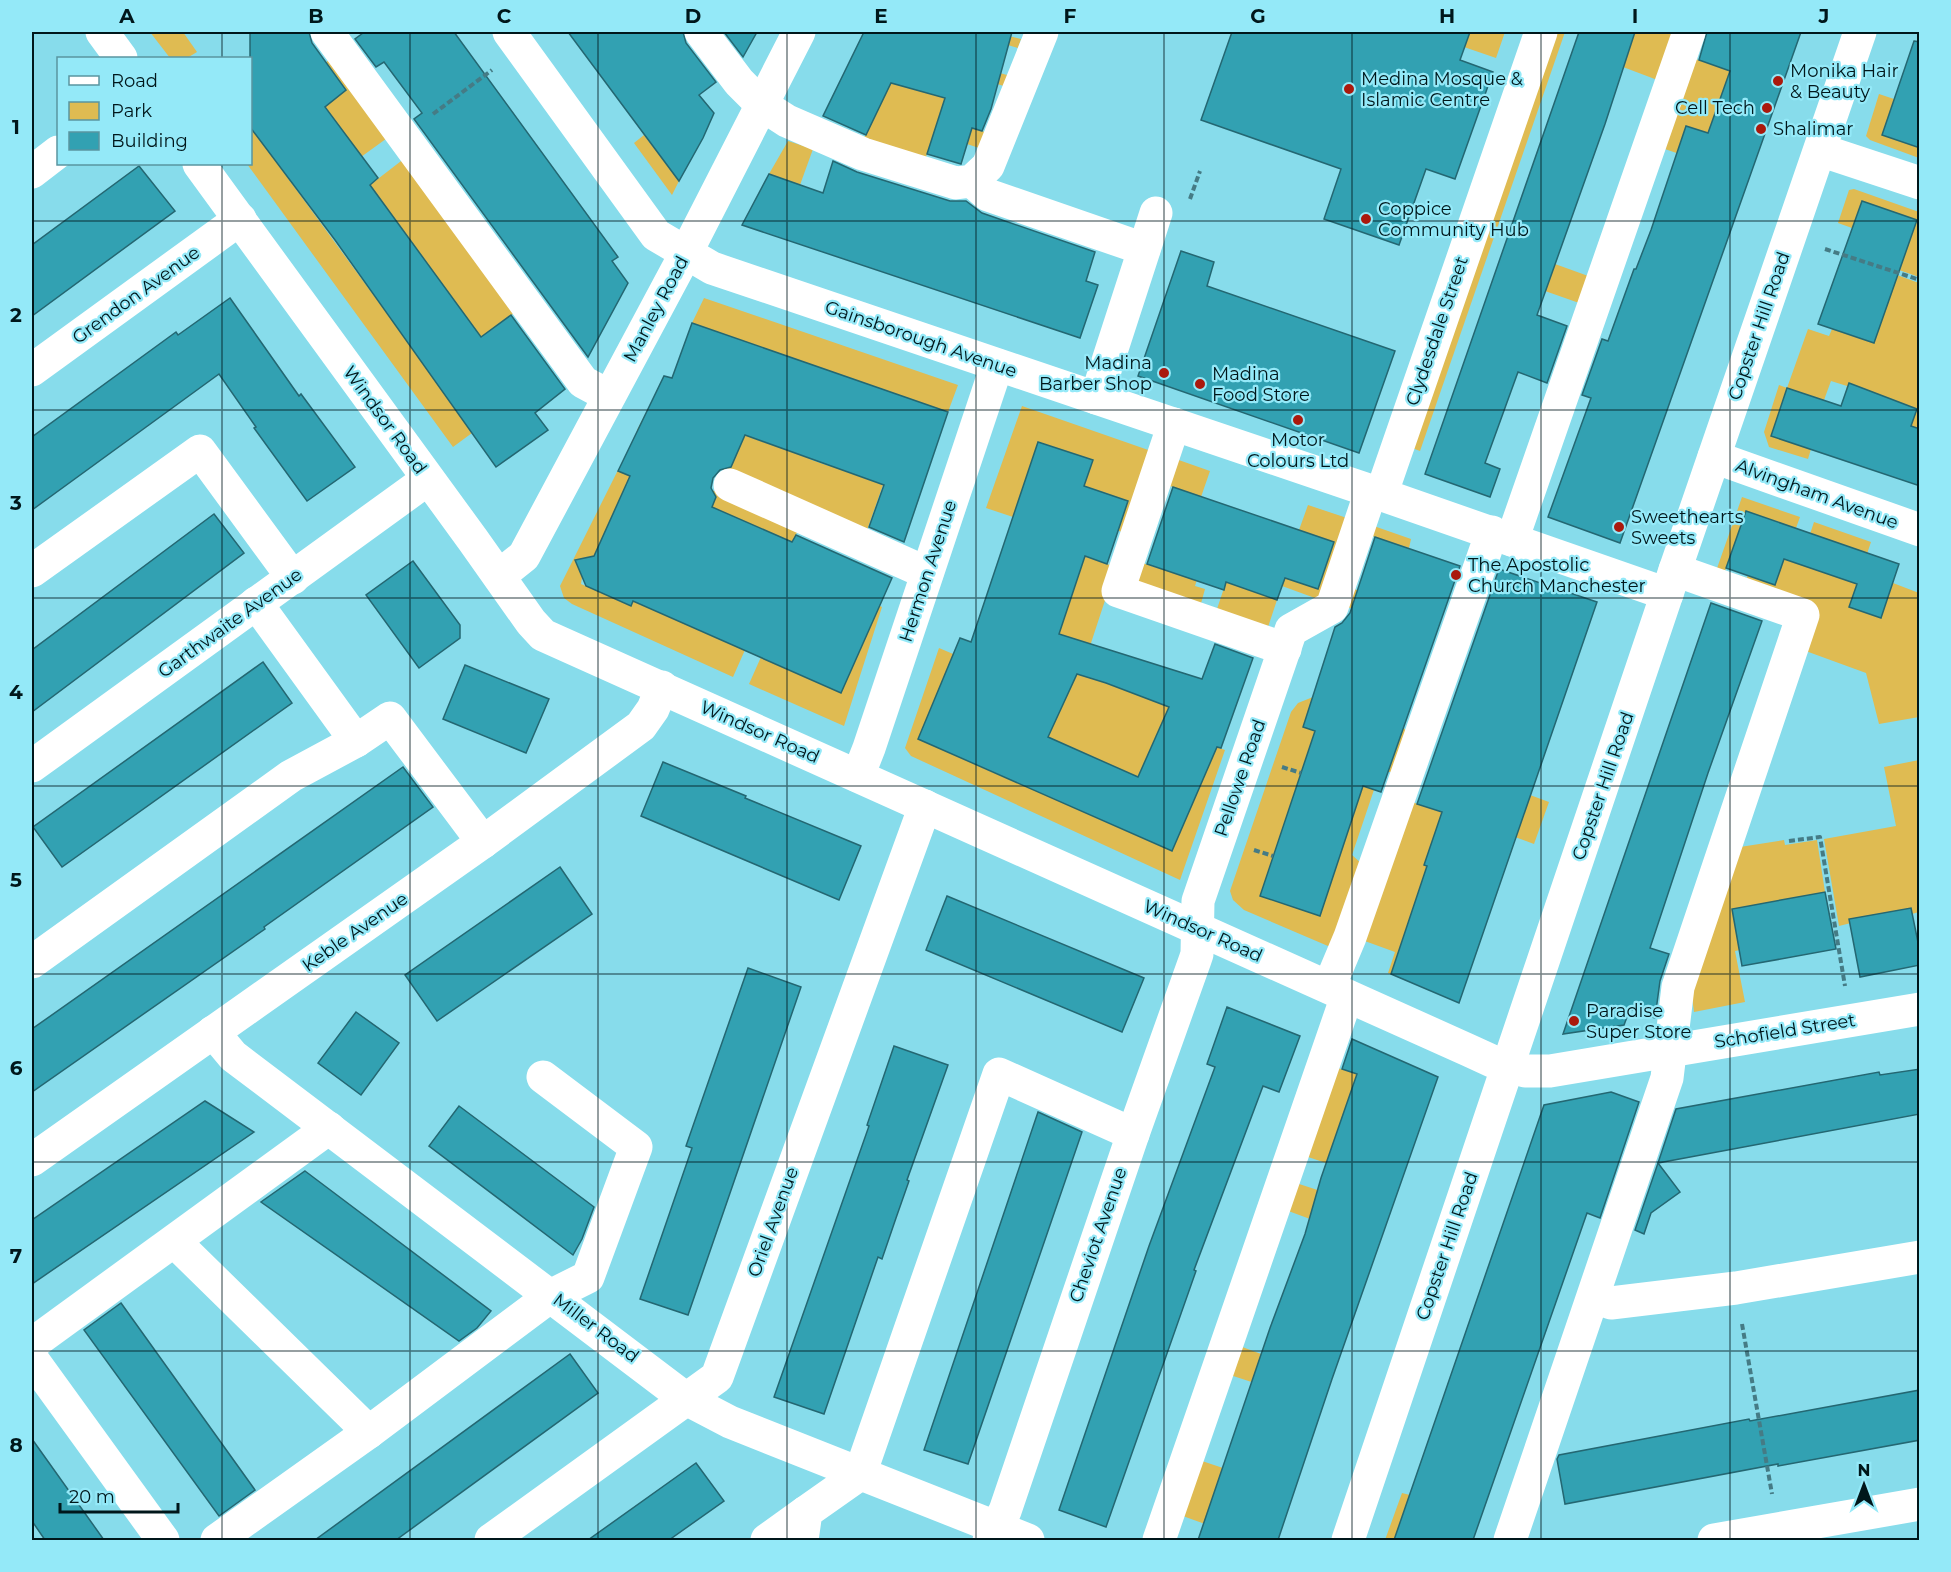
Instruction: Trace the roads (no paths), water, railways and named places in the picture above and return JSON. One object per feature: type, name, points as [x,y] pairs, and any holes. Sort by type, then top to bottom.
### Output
[{"type":"street","points":[[102,32],[120,57]]},
{"type":"street","points":[[327,32],[583,382],[609,396]]},
{"type":"street","name":"Gainsborough Avenue","points":[[509,32],[656,234],[712,268],[1502,536],[1803,615],[1678,987],[1670,1050]]},
{"type":"street","points":[[701,32],[739,82],[762,105],[787,121],[863,154],[956,183],[972,181],[988,165],[1042,32]]},
{"type":"street","name":"Manley Road","points":[[499,576],[524,556],[686,253],[799,32]]},
{"type":"street","name":"Clydesdale Street","points":[[1288,639],[1332,607],[1376,493],[1541,32]]},
{"type":"street","points":[[1159,1540],[1338,992],[1350,937],[1689,32]]},
{"type":"street","name":"Copster Hill Road","points":[[1348,1540],[1671,582],[1860,32]]},
{"type":"street","points":[[1820,150],[1920,183]]},
{"type":"street","points":[[32,172],[57,153]]},
{"type":"street","name":"Windsor Road","points":[[200,165],[531,622],[543,635],[1492,1061],[1509,1065]]},
{"type":"street","points":[[972,181],[988,195],[1144,249]]},
{"type":"street","points":[[1096,398],[1156,213]]},
{"type":"street","name":"Grendon Avenue","points":[[32,370],[240,219]]},
{"type":"street","name":"Hermon Avenue","points":[[858,776],[867,756],[997,365]]},
{"type":"street","points":[[1174,424],[1118,591],[1288,639]]},
{"type":"street","points":[[32,571],[200,451],[293,578]]},
{"type":"street","name":"Alvingham Avenue","points":[[1714,457],[1920,530]]},
{"type":"street","name":"Garthwaite Avenue","points":[[32,766],[428,479]]},
{"type":"street","points":[[730,485],[927,573]]},
{"type":"street","points":[[256,603],[356,741]]},
{"type":"street","name":"Pellowe Road","points":[[1197,927],[1198,901],[1288,639]]},
{"type":"street","name":"Keble Avenue","points":[[32,1160],[483,842],[641,726],[653,709],[662,687]]},
{"type":"street","points":[[32,962],[291,776],[356,741],[390,718],[483,842]]},
{"type":"street","name":"Oriel Avenue","points":[[491,1540],[717,1377],[925,806]]},
{"type":"street","name":"Cheviot Avenue","points":[[993,1534],[1005,1511],[1133,1134],[1197,954],[1197,927]]},
{"type":"street","name":"Schofield Street","points":[[1509,1065],[1525,1071],[1550,1071],[1920,1009]]},
{"type":"street","name":"Miller Road","points":[[213,1032],[233,1056],[552,1295],[686,1399],[717,1416],[860,1474],[993,1534],[1028,1540]]},
{"type":"street","points":[[1510,1540],[1667,1078],[1670,1050]]},
{"type":"street","points":[[767,1540],[804,1526],[860,1474],[999,1074],[1133,1134]]},
{"type":"street","points":[[217,1540],[552,1295],[588,1277],[636,1147],[543,1077]]},
{"type":"street","points":[[32,1344],[329,1128]]},
{"type":"street","points":[[175,1242],[369,1431]]},
{"type":"street","points":[[1594,1297],[1611,1303],[1736,1288],[1920,1257]]},
{"type":"street","points":[[32,1359],[163,1540]]},
{"type":"street","points":[[1714,1540],[1778,1529],[1831,1530],[1920,1504]]},
{"type":"place","name":"Monika Hair & Beauty","points":[[1778,81]]},
{"type":"place","name":"Medina Mosque & Islamic Centre","points":[[1349,89]]},
{"type":"place","name":"Cell Tech","points":[[1767,108]]},
{"type":"place","name":"Shalimar","points":[[1761,129]]},
{"type":"place","name":"Coppice Community Hub","points":[[1366,219]]},
{"type":"place","name":"Madina Barber Shop","points":[[1164,373]]},
{"type":"place","name":"Madina Food Store","points":[[1200,384]]},
{"type":"place","name":"Motor Colours Ltd","points":[[1298,420]]},
{"type":"place","name":"Sweethearts Sweets","points":[[1619,527]]},
{"type":"place","name":"The Apostolic Church Manchester","points":[[1456,575]]},
{"type":"place","name":"Paradise Super Store","points":[[1574,1021]]}]
